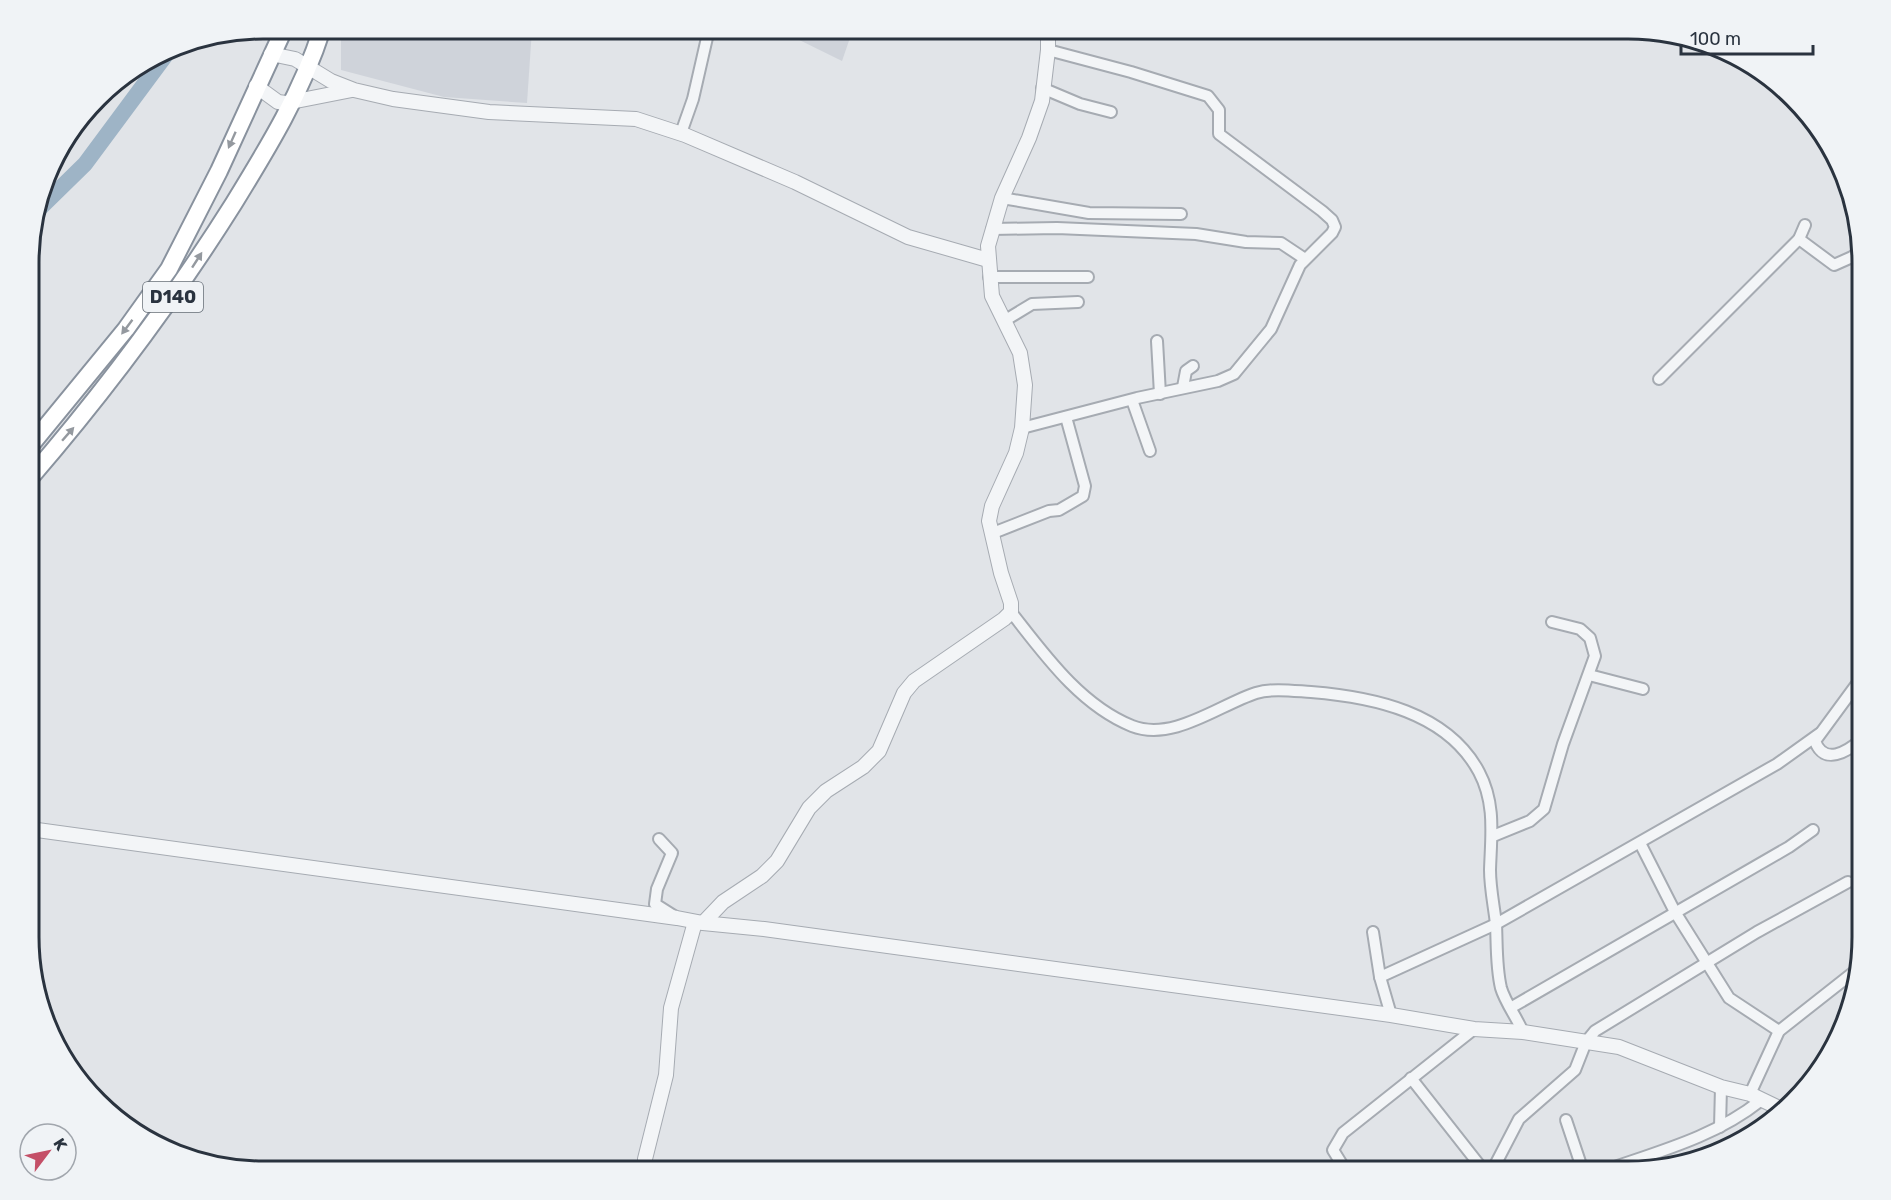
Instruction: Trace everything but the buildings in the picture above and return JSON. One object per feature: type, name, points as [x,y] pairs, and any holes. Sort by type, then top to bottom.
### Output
[{"type":"highway","name":"D140","points":[[39,435],[126,329],[169,269],[219,171],[278,39]]},
{"type":"highway","name":"D140","points":[[39,468],[96,402],[166,308],[269,146],[310,68],[319,39]]},
{"type":"street","points":[[681,133],[693,99],[707,39]]},
{"type":"street","points":[[1048,39],[1042,101],[1029,138],[1002,198],[992,230],[988,260],[992,296],[1020,353],[1025,385],[1022,428],[1016,453],[992,506],[989,521],[998,565],[1011,603],[1011,612],[1078,690],[1102,710],[1133,726],[1154,730],[1183,723],[1258,692],[1293,691],[1350,695],[1397,706],[1438,728],[1461,748],[1480,773],[1492,810],[1493,836],[1490,871],[1502,989],[1523,1032]]},
{"type":"street","points":[[1022,428],[1184,387],[1218,381],[1234,374],[1271,329],[1299,265],[1332,233],[1335,227],[1332,220],[1219,134],[1219,110],[1208,96],[1048,50]]},
{"type":"street","points":[[271,54],[295,59],[331,81],[354,90],[393,99],[489,112],[636,118],[681,133],[795,182],[908,237],[988,260]]},
{"type":"street","points":[[256,86],[278,102],[354,90]]},
{"type":"street","points":[[1042,88],[1080,105],[1111,112]]},
{"type":"street","points":[[1002,198],[1089,213],[1181,214]]},
{"type":"street","points":[[1659,379],[1799,239],[1805,225]]},
{"type":"street","points":[[992,230],[1057,228],[1196,234],[1246,242],[1281,243],[1305,259]]},
{"type":"street","points":[[1799,239],[1834,265],[1852,257]]},
{"type":"street","points":[[989,277],[1088,278]]},
{"type":"street","points":[[1005,321],[1032,304],[1078,302]]},
{"type":"street","points":[[1157,341],[1160,394]]},
{"type":"street","points":[[1184,387],[1186,371],[1193,366]]},
{"type":"street","points":[[1132,400],[1150,451]]},
{"type":"street","points":[[993,533],[1049,511],[1059,510],[1083,496],[1085,486],[1066,417]]},
{"type":"street","points":[[645,1161],[666,1075],[671,1008],[699,922],[723,902],[762,876],[777,861],[809,808],[826,791],[863,767],[879,751],[904,693],[914,681],[1011,612]]},
{"type":"street","points":[[1493,836],[1530,821],[1544,809],[1563,744],[1595,656],[1590,638],[1580,629],[1552,622]]},
{"type":"street","points":[[1589,675],[1642,689]]},
{"type":"street","points":[[1852,690],[1815,741],[1818,750],[1825,754],[1839,755],[1852,746]]},
{"type":"street","points":[[1380,977],[1496,924],[1777,764],[1819,734]]},
{"type":"street","points":[[39,830],[1391,1015],[1474,1029],[1523,1032],[1618,1047],[1775,1106]]},
{"type":"street","points":[[1512,1007],[1790,847],[1814,830]]},
{"type":"street","points":[[658,839],[672,853],[657,889],[656,904],[677,918]]},
{"type":"street","points":[[1640,843],[1675,912],[1729,998],[1779,1031]]},
{"type":"street","points":[[1497,1161],[1519,1119],[1575,1070],[1586,1042],[1595,1030],[1705,963],[1848,882]]},
{"type":"street","points":[[1373,932],[1380,977],[1391,1015]]},
{"type":"street","points":[[1632,1161],[1706,1135],[1745,1113],[1755,1097],[1779,1031],[1849,976]]},
{"type":"street","points":[[1340,1161],[1333,1150],[1335,1142],[1474,1029]]},
{"type":"street","points":[[1411,1078],[1472,1161]]},
{"type":"street","points":[[1720,1127],[1721,1087]]},
{"type":"street","points":[[1566,1120],[1580,1161]]},
{"type":"shaded area","points":[[341,39],[531,39],[527,103],[444,97],[341,70]]},
{"type":"shaded area","points":[[797,39],[850,39],[842,61]]},
{"type":"waterway","points":[[49,200],[85,164],[158,65]]}]
